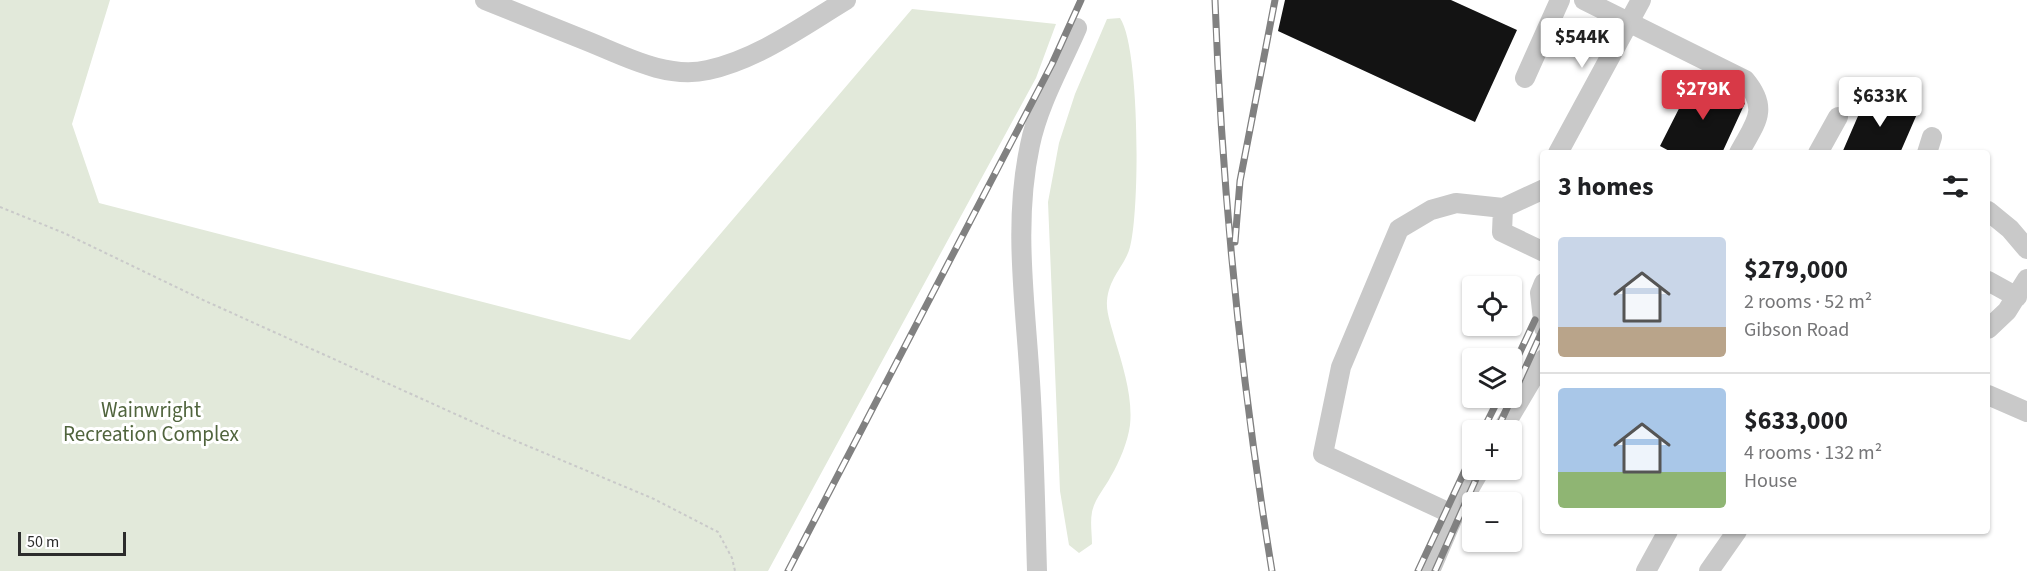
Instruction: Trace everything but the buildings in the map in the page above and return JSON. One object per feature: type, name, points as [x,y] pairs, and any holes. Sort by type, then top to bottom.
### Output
[{"type":"street","points":[[485,0],[654,68],[686,73],[707,71],[754,53],[846,0]]},
{"type":"street","points":[[1525,78],[1560,0]]},
{"type":"street","points":[[1584,0],[1628,24],[1745,80],[1760,103],[1759,116],[1741,150]]},
{"type":"street","points":[[1560,150],[1641,0]]},
{"type":"street","points":[[1037,571],[1033,424],[1020,236],[1024,180],[1030,143],[1077,28]]},
{"type":"street","points":[[1820,150],[1838,117]]},
{"type":"street","points":[[1454,515],[1323,454],[1341,367],[1399,229],[1431,210],[1456,203],[1503,208],[1540,191]]},
{"type":"street","points":[[1503,208],[1502,232],[1540,250]]},
{"type":"street","points":[[1990,213],[2010,229],[2027,249]]},
{"type":"street","points":[[1990,327],[2007,311],[2027,279]]},
{"type":"street","points":[[1990,282],[2016,297]]},
{"type":"street","points":[[1509,420],[1540,366]]},
{"type":"street","points":[[1990,396],[2025,406]]},
{"type":"street","points":[[1430,571],[1454,515],[1474,480]]},
{"type":"street","points":[[1646,571],[1666,534]]},
{"type":"street","points":[[1709,571],[1735,534]]},
{"type":"path","points":[[0,207],[64,233],[201,299],[504,436],[654,499],[718,532],[732,558],[735,571]]},
{"type":"green space","name":"Wainwright Recreation Complex","points":[[0,0],[110,0],[72,124],[99,203],[630,340],[912,9],[1056,24],[1036,78],[768,571],[0,571]]},
{"type":"green space","points":[[1120,18],[1127,35],[1135,93],[1137,166],[1130,247],[1111,285],[1107,306],[1127,382],[1131,415],[1127,438],[1120,458],[1093,507],[1092,544],[1079,553],[1069,545],[1060,491],[1048,202],[1059,143],[1075,94],[1107,19]]},
{"type":"railway","points":[[788,571],[1052,64],[1081,0]]},
{"type":"railway","points":[[1215,0],[1222,144],[1234,286],[1251,429],[1272,571]]},
{"type":"railway","points":[[1235,242],[1240,181],[1275,0]]},
{"type":"railway","points":[[1522,348],[1535,320]]},
{"type":"railway","points":[[1502,420],[1540,336]]},
{"type":"railway","points":[[1488,420],[1494,408]]},
{"type":"railway","points":[[1418,571],[1462,477]]},
{"type":"railway","points":[[1435,571],[1476,480]]}]
